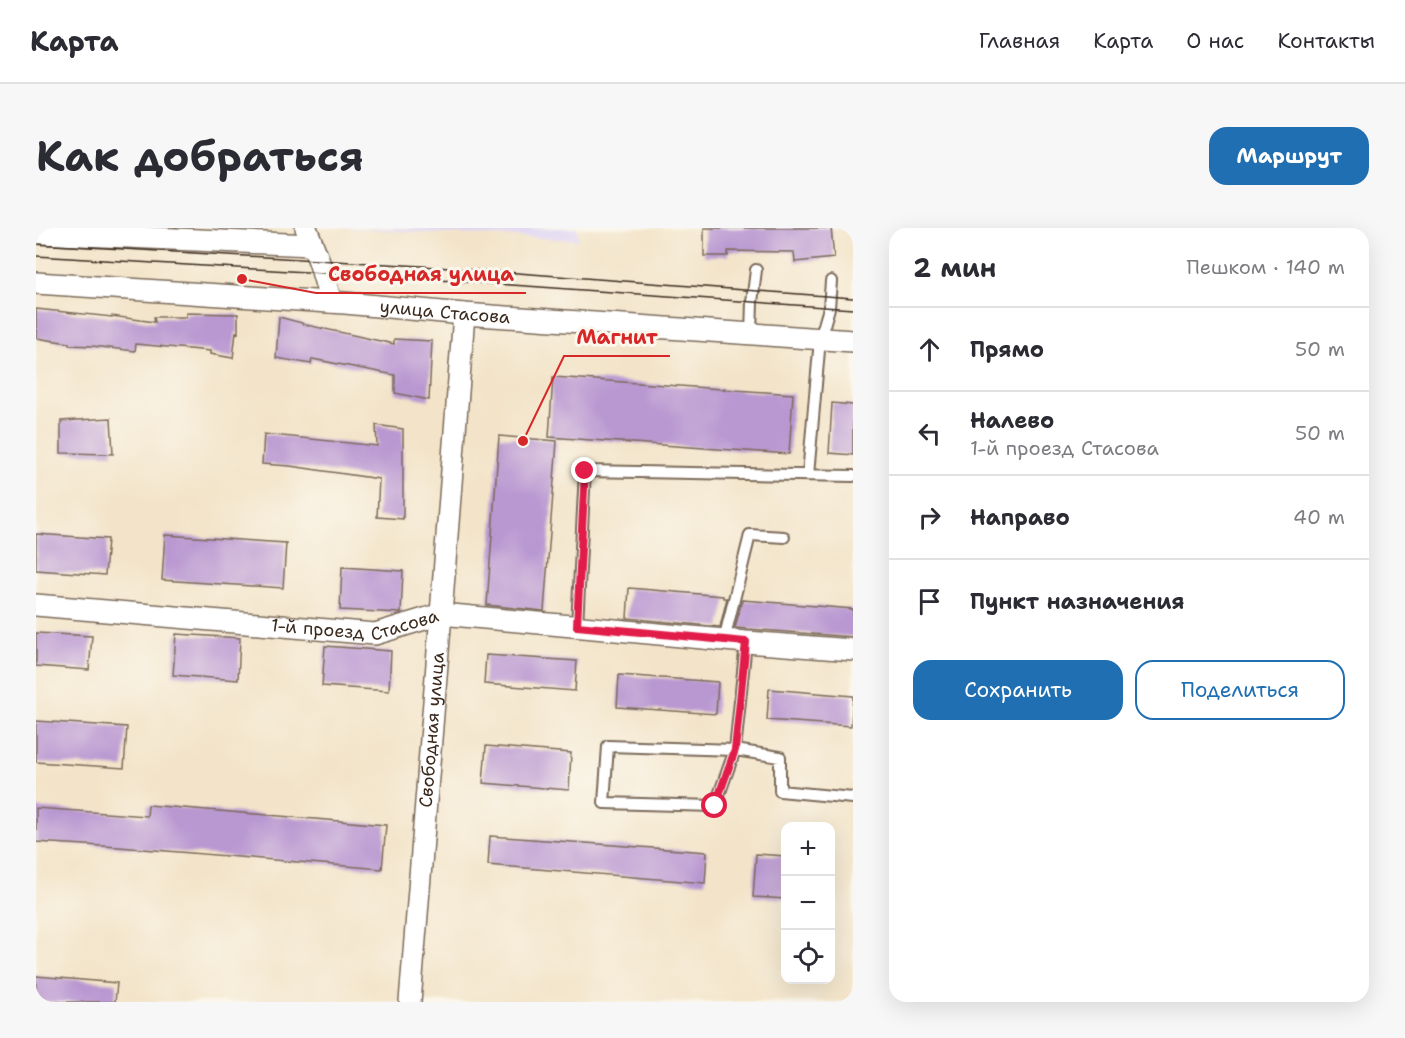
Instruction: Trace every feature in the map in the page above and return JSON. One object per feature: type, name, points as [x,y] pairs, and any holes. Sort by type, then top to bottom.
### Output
[{"type":"street","points":[[36,233],[309,236],[331,302]]},
{"type":"street","name":"улица Стасова","points":[[36,283],[331,302],[464,314],[853,341]]},
{"type":"street","name":"Свободная улица","points":[[410,1002],[464,314]]},
{"type":"street","name":"1-й проезд Стасова","points":[[36,605],[375,634],[441,614],[853,650]]},
{"type":"lane","points":[[751,334],[756,270]]},
{"type":"lane","points":[[807,475],[820,339],[829,308],[831,281]]},
{"type":"lane","points":[[577,626],[585,471],[853,476]]},
{"type":"lane","points":[[724,640],[750,535],[784,537]]},
{"type":"lane","points":[[746,642],[735,750],[715,806],[604,803],[608,746],[735,750],[780,758],[780,791],[853,798]]},
{"type":"shaded area","points":[[341,228],[577,228],[579,240]]},
{"type":"building","points":[[704,228],[831,228],[834,258],[795,262],[794,252],[728,251],[728,256],[704,256]]},
{"type":"building","points":[[36,309],[155,322],[154,317],[186,317],[186,313],[238,314],[238,333],[236,332],[233,358],[210,354],[210,351],[136,344],[135,351],[69,345],[69,343],[36,338]]},
{"type":"building","points":[[279,317],[394,344],[394,339],[432,341],[429,400],[395,393],[395,375],[312,359],[311,364],[276,358]]},
{"type":"building","points":[[553,377],[793,394],[789,454],[549,437]]},
{"type":"building","points":[[832,403],[853,405],[853,455],[829,453]]},
{"type":"building","points":[[111,418],[113,454],[61,453],[61,421]]},
{"type":"building","points":[[376,425],[403,429],[403,519],[377,517],[379,479],[262,464],[264,434],[377,446]]},
{"type":"building","points":[[499,436],[557,441],[544,611],[487,605]]},
{"type":"building","points":[[36,534],[108,539],[105,575],[36,570]]},
{"type":"building","points":[[165,535],[286,543],[283,588],[162,580]]},
{"type":"building","points":[[342,567],[403,571],[401,613],[340,610]]},
{"type":"building","points":[[629,588],[723,596],[727,598],[720,627],[627,618]]},
{"type":"building","points":[[742,600],[853,609],[853,637],[735,628]]},
{"type":"building","points":[[36,633],[92,636],[89,670],[36,666]]},
{"type":"building","points":[[176,634],[240,638],[238,680],[173,675]]},
{"type":"building","points":[[325,646],[391,651],[389,691],[322,686]]},
{"type":"building","points":[[486,655],[577,661],[575,691],[484,684]]},
{"type":"building","points":[[619,675],[718,682],[716,714],[617,707]]},
{"type":"building","points":[[769,689],[853,696],[851,726],[767,720]]},
{"type":"building","points":[[36,721],[127,727],[124,768],[36,762]]},
{"type":"building","points":[[486,746],[571,753],[569,790],[483,783]]},
{"type":"building","points":[[148,805],[386,825],[382,869],[36,842],[36,808],[147,816]]},
{"type":"building","points":[[490,836],[707,852],[705,883],[488,865]]},
{"type":"building","points":[[756,854],[781,856],[781,899],[753,897]]},
{"type":"building","points":[[36,976],[117,983],[115,1002],[36,1002]]},
{"type":"tram line","points":[[36,244],[422,266],[853,298]]},
{"type":"tram line","points":[[36,256],[425,279],[853,309]]},
{"type":"place","name":"Свободная улица","points":[[242,279]]},
{"type":"place","name":"Магнит","points":[[523,441]]},
{"type":"route","points":[[585,471],[577,626],[746,642],[735,750],[715,806]]}]
